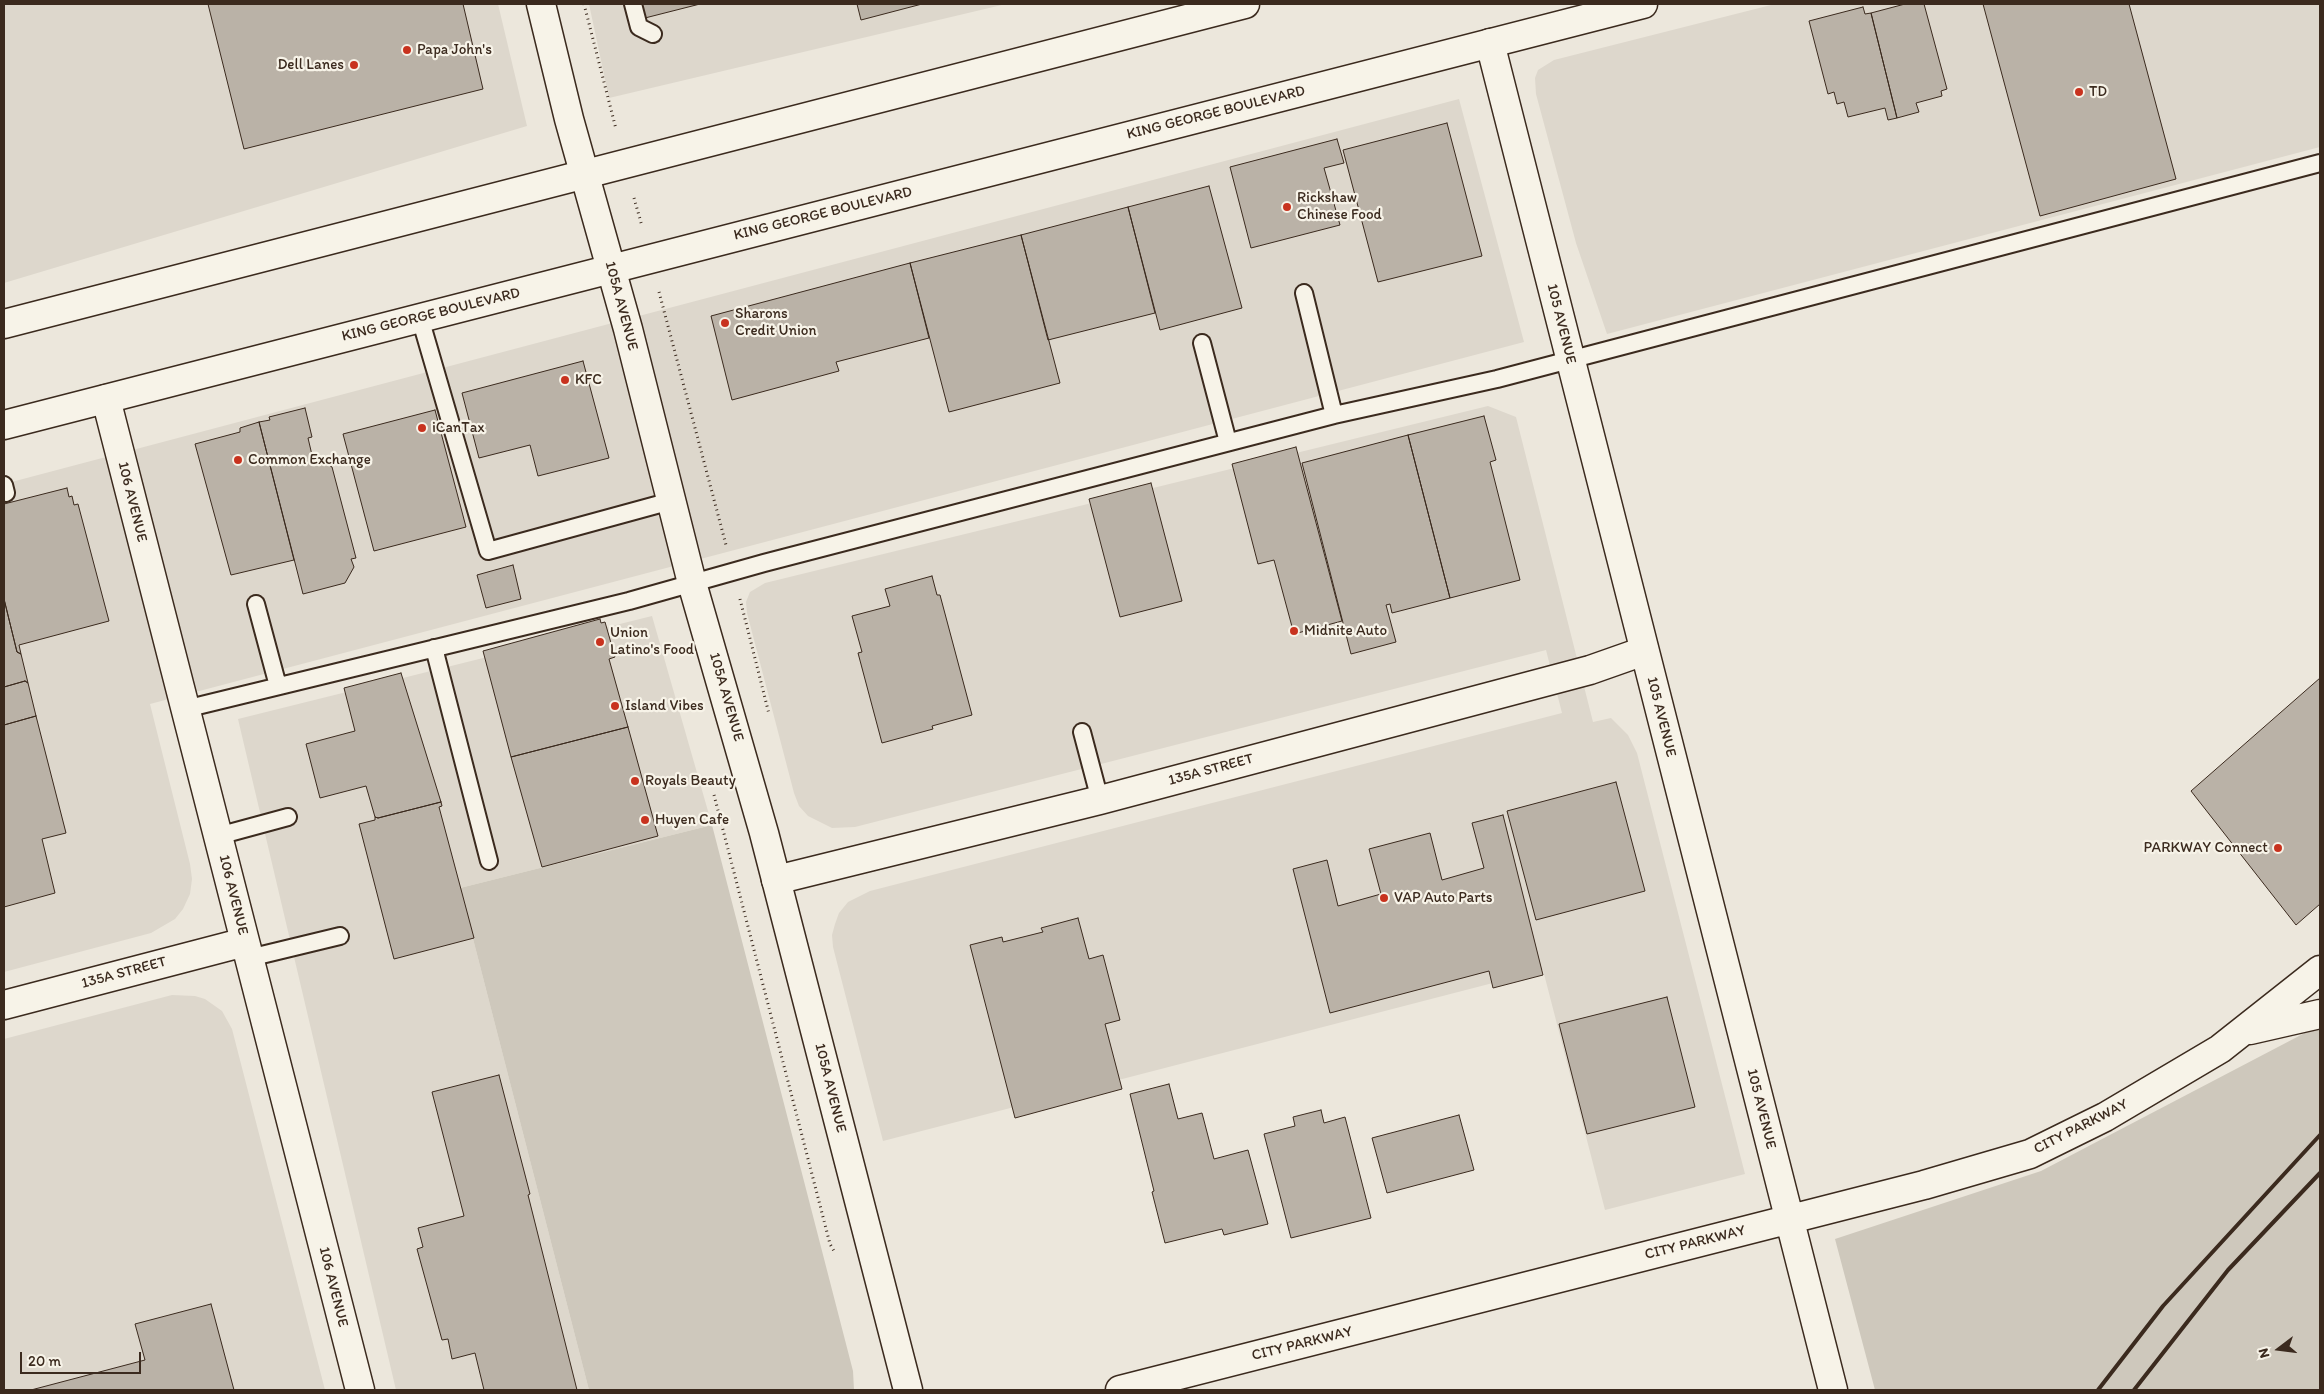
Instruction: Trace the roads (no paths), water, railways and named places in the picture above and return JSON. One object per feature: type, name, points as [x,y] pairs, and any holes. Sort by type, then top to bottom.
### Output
[{"type":"street","name":"105A AVENUE","points":[[541,4],[692,583],[744,760],[776,880],[908,1390]]},
{"type":"street","points":[[4,324],[1245,4]]},
{"type":"street","name":"KING GEORGE BOULEVARD","points":[[4,425],[1643,4]]},
{"type":"street","name":"105 AVENUE","points":[[1490,43],[1833,1390]]},
{"type":"street","name":"106 AVENUE","points":[[106,399],[360,1390]]},
{"type":"street","name":"135A STREET","points":[[776,880],[1100,800],[1590,670],[1644,651]]},
{"type":"street","name":"135A STREET","points":[[4,1005],[247,950]]},
{"type":"street","name":"CITY PARKWAY","points":[[1120,1390],[1924,1185],[2030,1154],[2104,1117],[2220,1049],[2320,970]]},
{"type":"street","name":"CITY PARKWAY","points":[[2244,1031],[2320,1014]]},
{"type":"lane","points":[[633,4],[639,27],[653,34]]},
{"type":"lane","points":[[185,709],[692,583],[1334,415],[1497,380],[2320,162]]},
{"type":"lane","points":[[1304,293],[1334,415]]},
{"type":"lane","points":[[420,318],[488,551],[671,500]]},
{"type":"lane","points":[[1202,343],[1228,442]]},
{"type":"lane","points":[[256,604],[278,686]]},
{"type":"lane","points":[[434,648],[489,861]]},
{"type":"lane","points":[[1082,732],[1100,800]]},
{"type":"lane","points":[[218,836],[288,817]]},
{"type":"lane","points":[[247,950],[340,936]]},
{"type":"railway","points":[[2098,1390],[2163,1306],[2320,1135]]},
{"type":"railway","points":[[2134,1390],[2228,1270],[2320,1173]]},
{"type":"place","name":"Papa John's","points":[[407,50]]},
{"type":"place","name":"Dell Lanes","points":[[354,65]]},
{"type":"place","name":"TD","points":[[2079,92]]},
{"type":"place","name":"Rickshaw Chinese Food","points":[[1287,207]]},
{"type":"place","name":"Sharons Credit Union","points":[[725,323]]},
{"type":"place","name":"KFC","points":[[565,380]]},
{"type":"place","name":"iCanTax","points":[[422,428]]},
{"type":"place","name":"Common Exchange","points":[[238,460]]},
{"type":"place","name":"Midnite Auto","points":[[1294,631]]},
{"type":"place","name":"Union Latino's Food","points":[[600,642]]},
{"type":"place","name":"Island Vibes","points":[[615,706]]},
{"type":"place","name":"Royals Beauty","points":[[635,781]]},
{"type":"place","name":"Huyen Cafe","points":[[645,820]]},
{"type":"place","name":"PARKWAY Connect","points":[[2278,848]]},
{"type":"place","name":"VAP Auto Parts","points":[[1384,898]]}]
